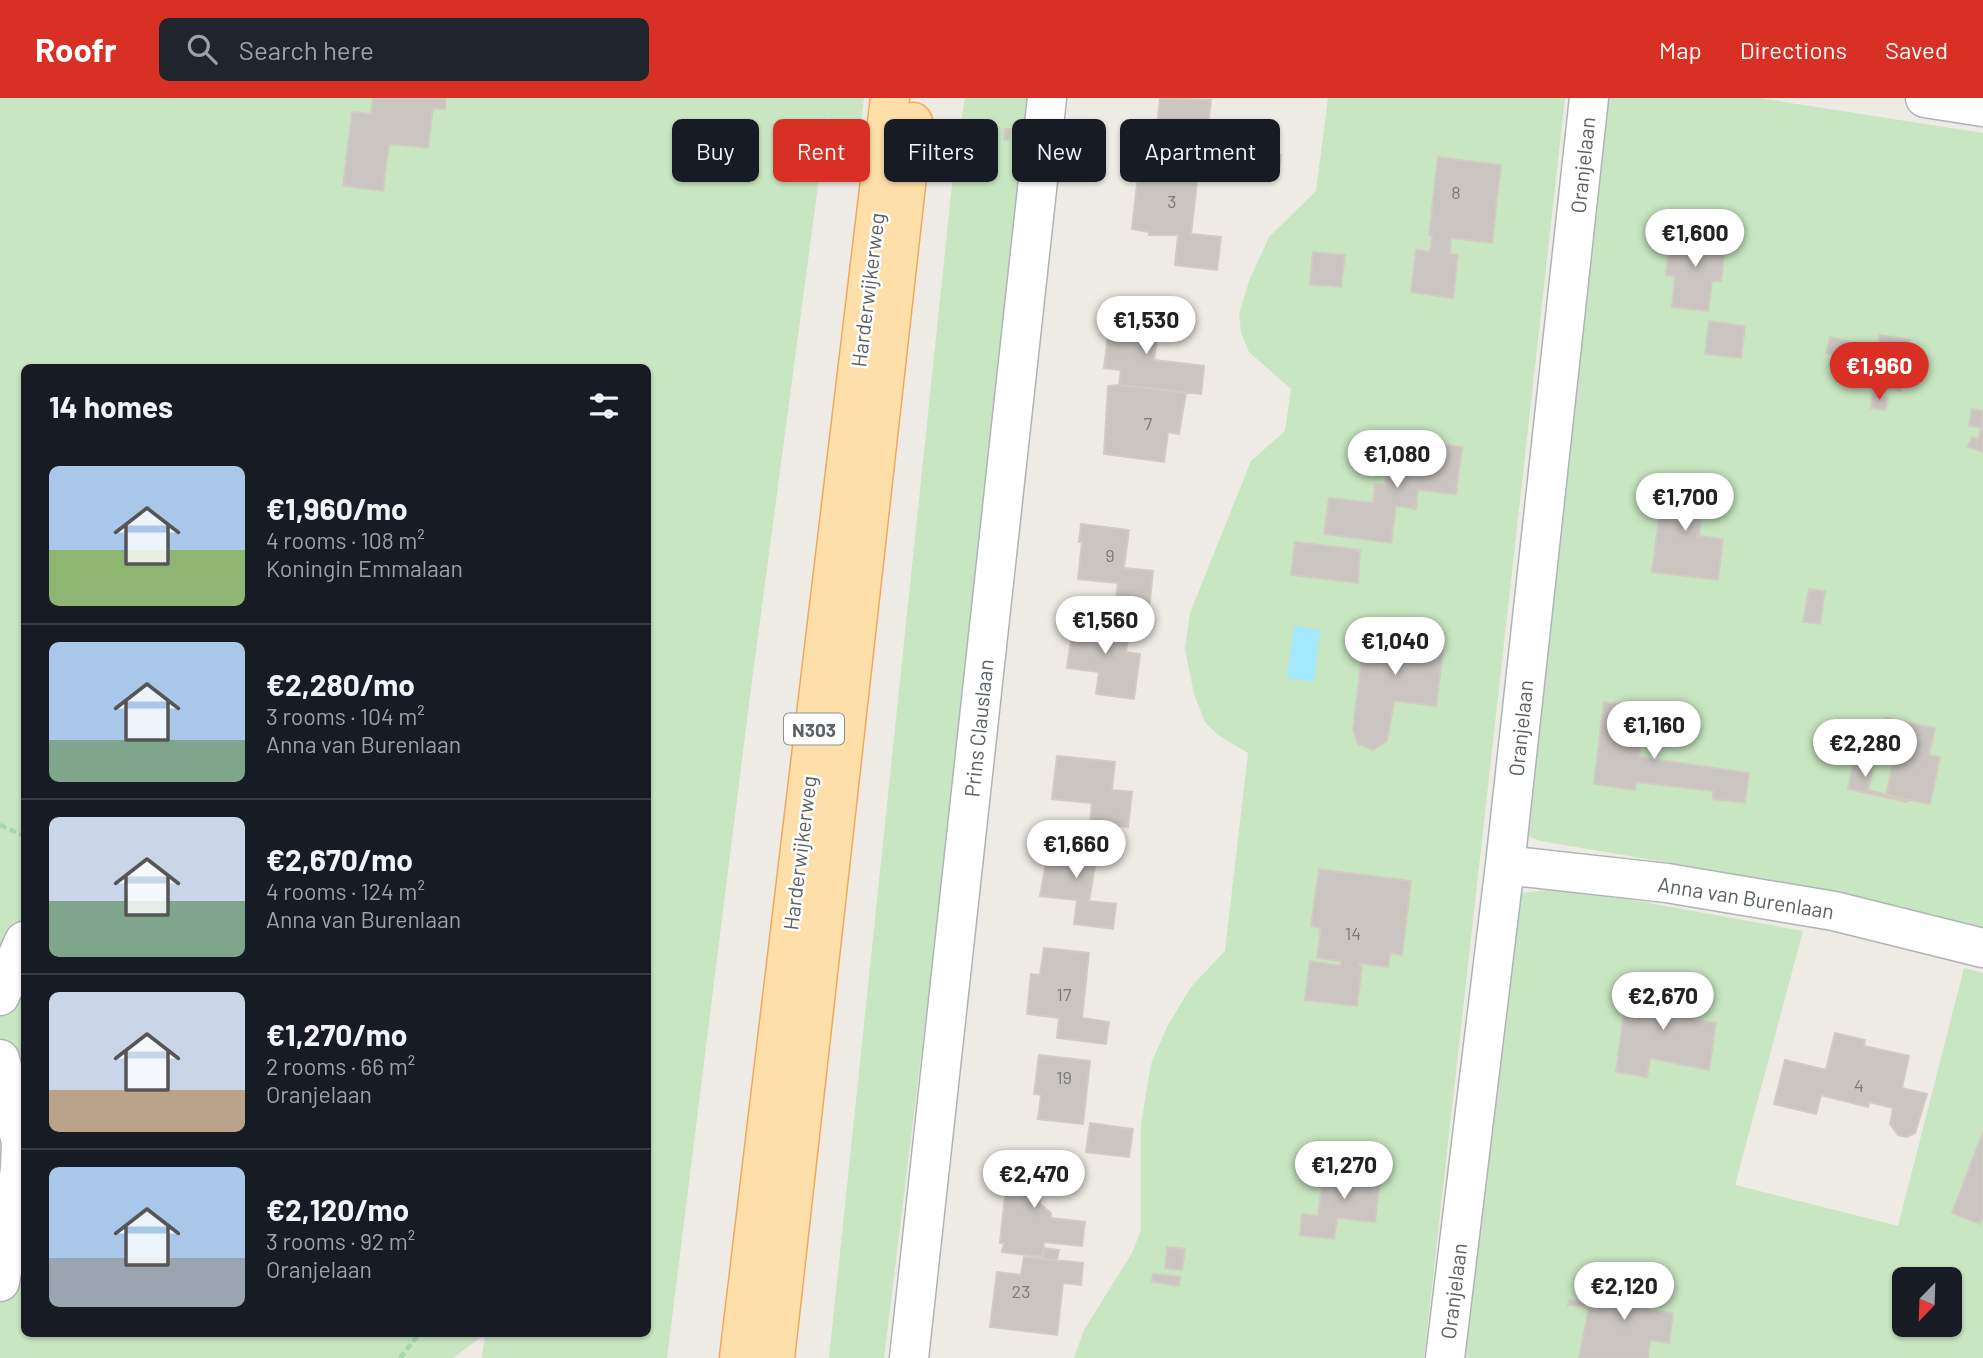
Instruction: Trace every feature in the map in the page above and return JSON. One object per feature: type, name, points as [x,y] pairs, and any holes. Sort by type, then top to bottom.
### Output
[{"type":"main road","name":"Harderwijkerweg","points":[[739,1358],[890,98]]},
{"type":"main road","name":"Harderwijkerweg","points":[[775,1358],[916,98]]},
{"type":"street","name":"Prins Clauslaan","points":[[909,1358],[1047,98]]},
{"type":"street","name":"Oranjelaan","points":[[1445,1358],[1505,865],[1589,98]]},
{"type":"street","points":[[1925,98],[1983,107]]},
{"type":"street","name":"Anna van Burenlaan","points":[[1505,865],[1667,883],[1822,909],[1983,948]]},
{"type":"street","points":[[0,996],[21,948]]},
{"type":"street","points":[[0,1059],[21,1142]]},
{"type":"street","points":[[0,1282],[21,1176]]},
{"type":"path","points":[[0,825],[21,835]]},
{"type":"path","points":[[400,1358],[417,1337]]},
{"type":"green space","points":[[0,98],[864,98],[862,119],[773,119],[773,182],[818,182],[750,696],[667,1358],[482,1358],[485,1337],[651,1337],[651,364],[21,364],[21,1337],[481,1337],[453,1358],[0,1358]]},
{"type":"green space","points":[[965,98],[1034,98],[1032,119],[1012,119],[1012,182],[1024,182],[976,608],[884,1358],[829,1358],[952,182],[998,182],[998,119],[962,119]]},
{"type":"green space","points":[[1328,98],[1565,98],[1424,1358],[1074,1358],[1084,1330],[1132,1253],[1141,1230],[1141,1124],[1151,1064],[1167,1027],[1191,987],[1225,951],[1248,753],[1218,735],[1205,722],[1194,694],[1185,649],[1190,613],[1251,461],[1285,431],[1291,389],[1249,352],[1241,332],[1239,314],[1249,281],[1269,237],[1316,191]]},
{"type":"green space","points":[[1603,98],[1759,98],[1983,133],[1983,930],[1819,890],[1540,841],[1517,831]]},
{"type":"green space","points":[[1566,888],[1803,931],[1735,1185],[1898,1226],[1964,968],[1983,973],[1983,1358],[1461,1358],[1512,894]]},
{"type":"water","points":[[1294,626],[1320,630],[1314,682],[1287,678]]},
{"type":"building","points":[[373,98],[446,98],[445,109],[433,108],[428,148],[389,144],[383,191],[343,186],[352,112],[371,114]]},
{"type":"building","points":[[1160,98],[1211,100],[1209,119],[1158,119]]},
{"type":"building","points":[[1005,129],[1010,129],[1009,140],[1004,140]]},
{"type":"building","points":[[1438,157],[1501,165],[1492,243],[1451,238],[1450,254],[1458,255],[1453,298],[1411,292],[1416,250],[1430,252],[1432,235],[1429,235]]},
{"type":"building","points":[[1137,182],[1197,182],[1191,234],[1221,237],[1217,270],[1175,265],[1178,235],[1149,235],[1149,232],[1132,229]]},
{"type":"building","points":[[1671,233],[1726,240],[1721,281],[1712,281],[1708,311],[1672,307],[1675,276],[1666,275]]},
{"type":"building","points":[[1313,252],[1345,255],[1341,287],[1310,284]]},
{"type":"building","points":[[1111,310],[1160,316],[1154,360],[1204,366],[1201,394],[1119,385],[1121,370],[1104,368]]},
{"type":"building","points":[[1709,321],[1745,326],[1741,358],[1705,354]]},
{"type":"building","points":[[1880,335],[1910,340],[1901,391],[1870,386]]},
{"type":"building","points":[[1830,337],[1850,342],[1846,358],[1826,353]]},
{"type":"building","points":[[1108,386],[1186,393],[1179,434],[1168,432],[1164,462],[1104,454]]},
{"type":"building","points":[[1873,394],[1888,398],[1885,410],[1871,408]]},
{"type":"building","points":[[1972,409],[1983,411],[1982,428],[1969,426]]},
{"type":"building","points":[[1981,429],[1983,452],[1968,447],[1972,437],[1978,439]]},
{"type":"building","points":[[1391,437],[1462,447],[1456,494],[1418,490],[1416,509],[1396,506],[1391,543],[1324,534],[1329,498],[1373,503],[1375,484],[1385,485]]},
{"type":"building","points":[[1669,475],[1706,480],[1699,536],[1723,539],[1718,580],[1652,572],[1662,496],[1666,496]]},
{"type":"building","points":[[1081,524],[1129,530],[1124,568],[1153,571],[1149,610],[1115,605],[1118,583],[1078,579]]},
{"type":"building","points":[[1295,542],[1360,550],[1358,583],[1291,575]]},
{"type":"building","points":[[1809,589],[1825,591],[1820,624],[1803,622]]},
{"type":"building","points":[[1074,618],[1130,625],[1126,652],[1140,654],[1134,699],[1096,694],[1099,672],[1067,668]]},
{"type":"building","points":[[1390,619],[1414,622],[1413,628],[1445,633],[1436,706],[1394,701],[1387,741],[1373,750],[1358,744],[1353,729],[1365,630],[1389,632]]},
{"type":"building","points":[[1604,702],[1645,707],[1639,757],[1749,773],[1745,803],[1713,799],[1713,791],[1636,782],[1635,790],[1594,784]]},
{"type":"building","points":[[1886,718],[1935,728],[1929,755],[1940,757],[1930,804],[1886,795],[1896,748],[1880,744]]},
{"type":"building","points":[[1057,756],[1115,762],[1112,790],[1132,792],[1128,827],[1090,823],[1092,803],[1052,799]]},
{"type":"building","points":[[1854,758],[1874,762],[1868,790],[1908,800],[1907,802],[1848,789]]},
{"type":"building","points":[[1051,836],[1099,842],[1089,901],[1116,904],[1113,929],[1074,924],[1077,900],[1040,896]]},
{"type":"building","points":[[1319,869],[1411,881],[1402,955],[1390,953],[1388,967],[1359,963],[1362,968],[1357,1006],[1305,1000],[1310,961],[1340,966],[1341,961],[1317,958],[1321,928],[1311,926]]},
{"type":"building","points":[[1044,948],[1089,953],[1082,1018],[1109,1022],[1106,1044],[1057,1038],[1059,1018],[1027,1014],[1031,974],[1040,975]]},
{"type":"building","points":[[1628,985],[1696,995],[1695,1020],[1716,1023],[1709,1070],[1650,1058],[1647,1077],[1616,1072]]},
{"type":"building","points":[[1835,1033],[1865,1040],[1864,1046],[1909,1056],[1902,1088],[1927,1094],[1915,1133],[1907,1137],[1898,1135],[1890,1124],[1893,1108],[1869,1102],[1868,1107],[1821,1095],[1816,1114],[1774,1104],[1785,1060],[1826,1070]]},
{"type":"building","points":[[1039,1055],[1090,1061],[1083,1124],[1038,1119],[1041,1095],[1034,1094]]},
{"type":"building","points":[[1090,1123],[1133,1129],[1129,1157],[1086,1152]]},
{"type":"building","points":[[1983,1132],[1983,1215],[1980,1224],[1952,1213]]},
{"type":"building","points":[[1018,1152],[1064,1157],[1059,1173],[1044,1171],[1040,1204],[1051,1213],[1051,1218],[1085,1222],[1082,1246],[1044,1242],[1043,1257],[1002,1252],[1004,1243],[1000,1243],[1006,1187],[1016,1178]]},
{"type":"building","points":[[1359,1167],[1381,1170],[1375,1222],[1337,1218],[1334,1239],[1300,1235],[1302,1214],[1318,1216],[1324,1170],[1358,1174]]},
{"type":"building","points":[[1167,1247],[1185,1249],[1182,1270],[1165,1268]]},
{"type":"building","points":[[1044,1248],[1059,1250],[1057,1260],[1043,1259]]},
{"type":"building","points":[[1024,1257],[1083,1263],[1081,1285],[1063,1283],[1057,1335],[990,1327],[997,1272],[1021,1275]]},
{"type":"building","points":[[1610,1271],[1638,1275],[1637,1281],[1651,1282],[1648,1310],[1673,1313],[1669,1343],[1650,1340],[1648,1358],[1579,1358],[1589,1307],[1568,1305],[1569,1300],[1609,1305]]},
{"type":"building","points":[[1153,1274],[1180,1277],[1179,1286],[1152,1282]]}]
